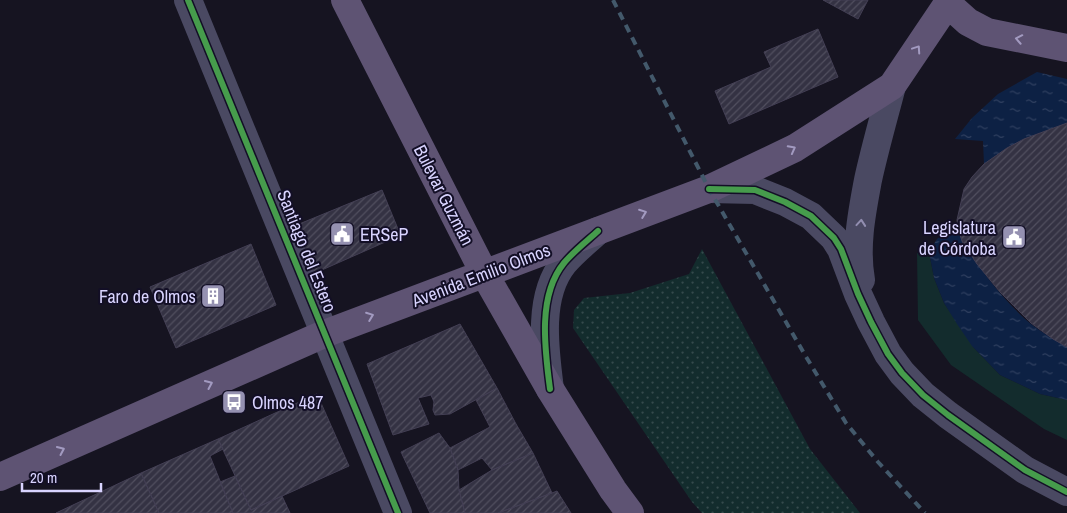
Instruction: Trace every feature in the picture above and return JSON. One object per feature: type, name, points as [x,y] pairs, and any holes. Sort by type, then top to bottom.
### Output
[{"type":"main road","name":"Bulevar Guzmán","points":[[345,0],[484,274],[550,389],[612,490],[630,513]]},
{"type":"main road","name":"Avenida Emilio Olmos","points":[[0,477],[324,334],[708,188],[795,148],[892,86],[949,2]]},
{"type":"main road","points":[[949,2],[968,22],[987,32],[1067,48]]},
{"type":"street","name":"Santiago del Estero","points":[[188,0],[398,513]]},
{"type":"street","points":[[871,322],[860,273],[858,250],[861,221],[874,154],[892,86]]},
{"type":"street","points":[[708,188],[755,190],[785,202],[811,216],[834,238],[841,248],[858,294],[888,354],[923,395],[1026,470],[1067,492]]},
{"type":"street","points":[[550,389],[546,360],[545,329],[548,298],[557,274],[564,264],[598,231]]},
{"type":"green space","points":[[702,249],[810,449],[860,513],[702,513],[692,502],[573,328],[574,310],[584,298],[630,293],[689,274]]},
{"type":"green space","points":[[917,253],[930,257],[934,278],[944,303],[974,348],[1000,375],[1040,394],[1067,400],[1067,440],[1044,429],[951,365],[918,320]]},
{"type":"water","points":[[1037,72],[1067,79],[1067,123],[1024,139],[984,164],[983,141],[955,139],[972,118],[998,94]]},
{"type":"water","points":[[948,230],[958,230],[980,268],[1021,315],[1031,324],[1067,347],[1067,400],[1040,394],[1000,375],[972,346],[944,303],[934,278],[930,257],[932,247],[937,239]]},
{"type":"building","points":[[823,0],[868,0],[858,19]]},
{"type":"building","points":[[818,29],[838,77],[729,124],[715,91],[771,67],[764,52]]},
{"type":"building","name":"Legislatura de Córdoba","points":[[1067,123],[1067,347],[1031,323],[1000,292],[963,243],[958,230],[957,220],[964,189],[984,164],[1024,139]]},
{"type":"building","name":"ERSeP","points":[[382,190],[398,229],[392,239],[315,273],[302,266],[287,229]]},
{"type":"building","name":"Faro de Olmos","points":[[251,244],[276,305],[176,348],[150,287]]},
{"type":"building","points":[[460,324],[497,388],[450,414],[435,415],[433,410],[434,402],[431,395],[418,398],[429,424],[393,435],[367,364]]},
{"type":"building","points":[[497,388],[533,453],[492,470],[482,458],[458,470],[450,448],[490,427],[476,400]]},
{"type":"building","points":[[317,394],[349,466],[251,510],[218,439]]},
{"type":"building","points":[[439,433],[450,448],[458,470],[459,490],[465,513],[430,513],[401,452]]},
{"type":"building","points":[[218,439],[223,449],[210,456],[233,513],[159,513],[141,473]]},
{"type":"building","points":[[533,453],[552,493],[498,513],[465,513],[459,490],[492,470]]},
{"type":"building","points":[[141,473],[159,513],[56,513]]},
{"type":"building","points":[[235,476],[251,510],[282,496],[290,513],[233,513],[220,482]]},
{"type":"building","points":[[557,491],[571,513],[498,513],[552,493]]},
{"type":"railway","points":[[613,0],[709,189],[846,423],[878,462],[925,513]]},
{"type":"cycle path","points":[[188,0],[398,513]]},
{"type":"cycle path","points":[[709,189],[755,190],[785,202],[811,216],[834,238],[841,249],[871,322],[888,354],[902,373],[923,395],[948,415],[1025,470],[1067,492]]},
{"type":"cycle path","points":[[550,389],[545,341],[546,307],[550,291],[555,276],[564,263],[598,231]]},
{"type":"place","name":"ERSeP","points":[[342,234]]},
{"type":"place","name":"Legislatura de Córdoba","points":[[1014,237]]},
{"type":"place","name":"Faro de Olmos","points":[[213,296]]},
{"type":"place","name":"Olmos 487","points":[[234,402]]}]
